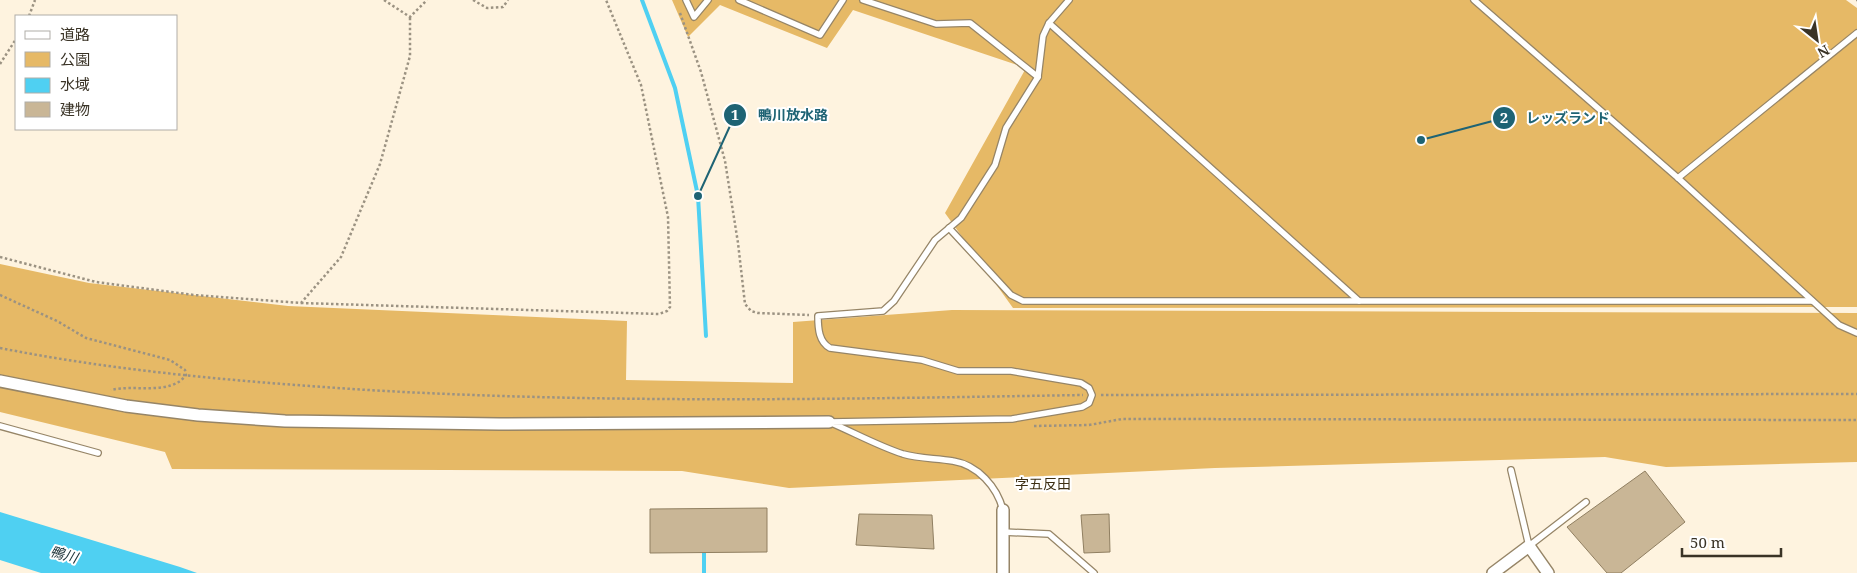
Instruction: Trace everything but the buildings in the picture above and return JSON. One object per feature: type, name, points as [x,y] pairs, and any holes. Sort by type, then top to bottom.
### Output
[{"type":"street","points":[[0,381],[126,406],[198,415],[285,421],[499,424],[828,422]]},
{"type":"street","points":[[1003,573],[1004,510]]},
{"type":"street","points":[[1493,573],[1529,546],[1548,573]]},
{"type":"lane","points":[[686,0],[694,17],[708,0]]},
{"type":"lane","points":[[739,0],[820,35],[843,0]]},
{"type":"lane","points":[[862,0],[936,24],[970,23],[1038,77]]},
{"type":"lane","points":[[828,422],[1012,420],[1082,407],[1089,403],[1092,395],[1088,388],[1081,383],[1011,371],[958,371],[922,360],[830,348],[824,345],[820,337],[818,316],[883,310],[894,301],[935,240],[961,218],[996,165],[1006,128],[1038,77],[1043,36],[1049,24],[1070,0]]},
{"type":"lane","points":[[1474,0],[1678,178],[1839,325],[1857,333]]},
{"type":"lane","points":[[1049,24],[1359,302]]},
{"type":"lane","points":[[1678,178],[1857,33]]},
{"type":"lane","points":[[949,228],[1010,295],[1023,301],[1812,301]]},
{"type":"lane","points":[[828,422],[915,458],[963,463],[984,478],[994,488],[1004,510]]},
{"type":"lane","points":[[0,426],[98,453]]},
{"type":"lane","points":[[1511,470],[1529,546],[1586,502]]},
{"type":"lane","points":[[1003,532],[1049,534],[1094,573]]},
{"type":"path","points":[[29,15],[35,0]]},
{"type":"path","points":[[384,0],[410,17]]},
{"type":"path","points":[[301,303],[341,257],[380,164],[410,56],[410,17],[427,0]]},
{"type":"path","points":[[473,0],[487,8],[503,7],[508,0]]},
{"type":"path","points":[[0,257],[96,282],[194,295],[301,303],[659,314],[667,311],[670,307],[668,217],[641,85],[606,0]]},
{"type":"path","points":[[678,8],[701,72],[723,154],[738,243],[745,304],[752,311],[758,313],[818,316]]},
{"type":"path","points":[[0,64],[15,41]]},
{"type":"path","points":[[0,295],[57,321],[86,338],[176,363],[185,370],[186,375]]},
{"type":"path","points":[[0,348],[55,359],[186,375],[369,390],[581,399],[708,401],[1092,395],[1857,394]]},
{"type":"path","points":[[109,390],[169,386],[181,382],[186,375]]},
{"type":"path","points":[[1031,426],[1089,424],[1122,419],[1857,420]]},
{"type":"green space","points":[[672,0],[1846,0],[1857,8],[1857,307],[1013,308],[945,213],[1026,68],[853,10],[827,48],[720,5],[688,37]]},
{"type":"green space","points":[[0,264],[89,283],[288,306],[627,321],[626,380],[793,383],[793,322],[952,310],[1857,313],[1857,462],[1666,467],[1605,457],[1215,468],[789,488],[682,471],[172,469],[165,452],[0,412]]},
{"type":"water","name":"鴨川","points":[[0,512],[197,573],[41,573],[0,560]]},
{"type":"waterway","points":[[642,0],[675,88],[698,196],[706,336]]},
{"type":"waterway","points":[[704,553],[704,573]]},
{"type":"place","name":"レッズランド","points":[[1421,140]]},
{"type":"place","name":"鴨川放水路","points":[[698,196]]},
{"type":"district","name":"字五反田","points":[[1043,483]]}]
